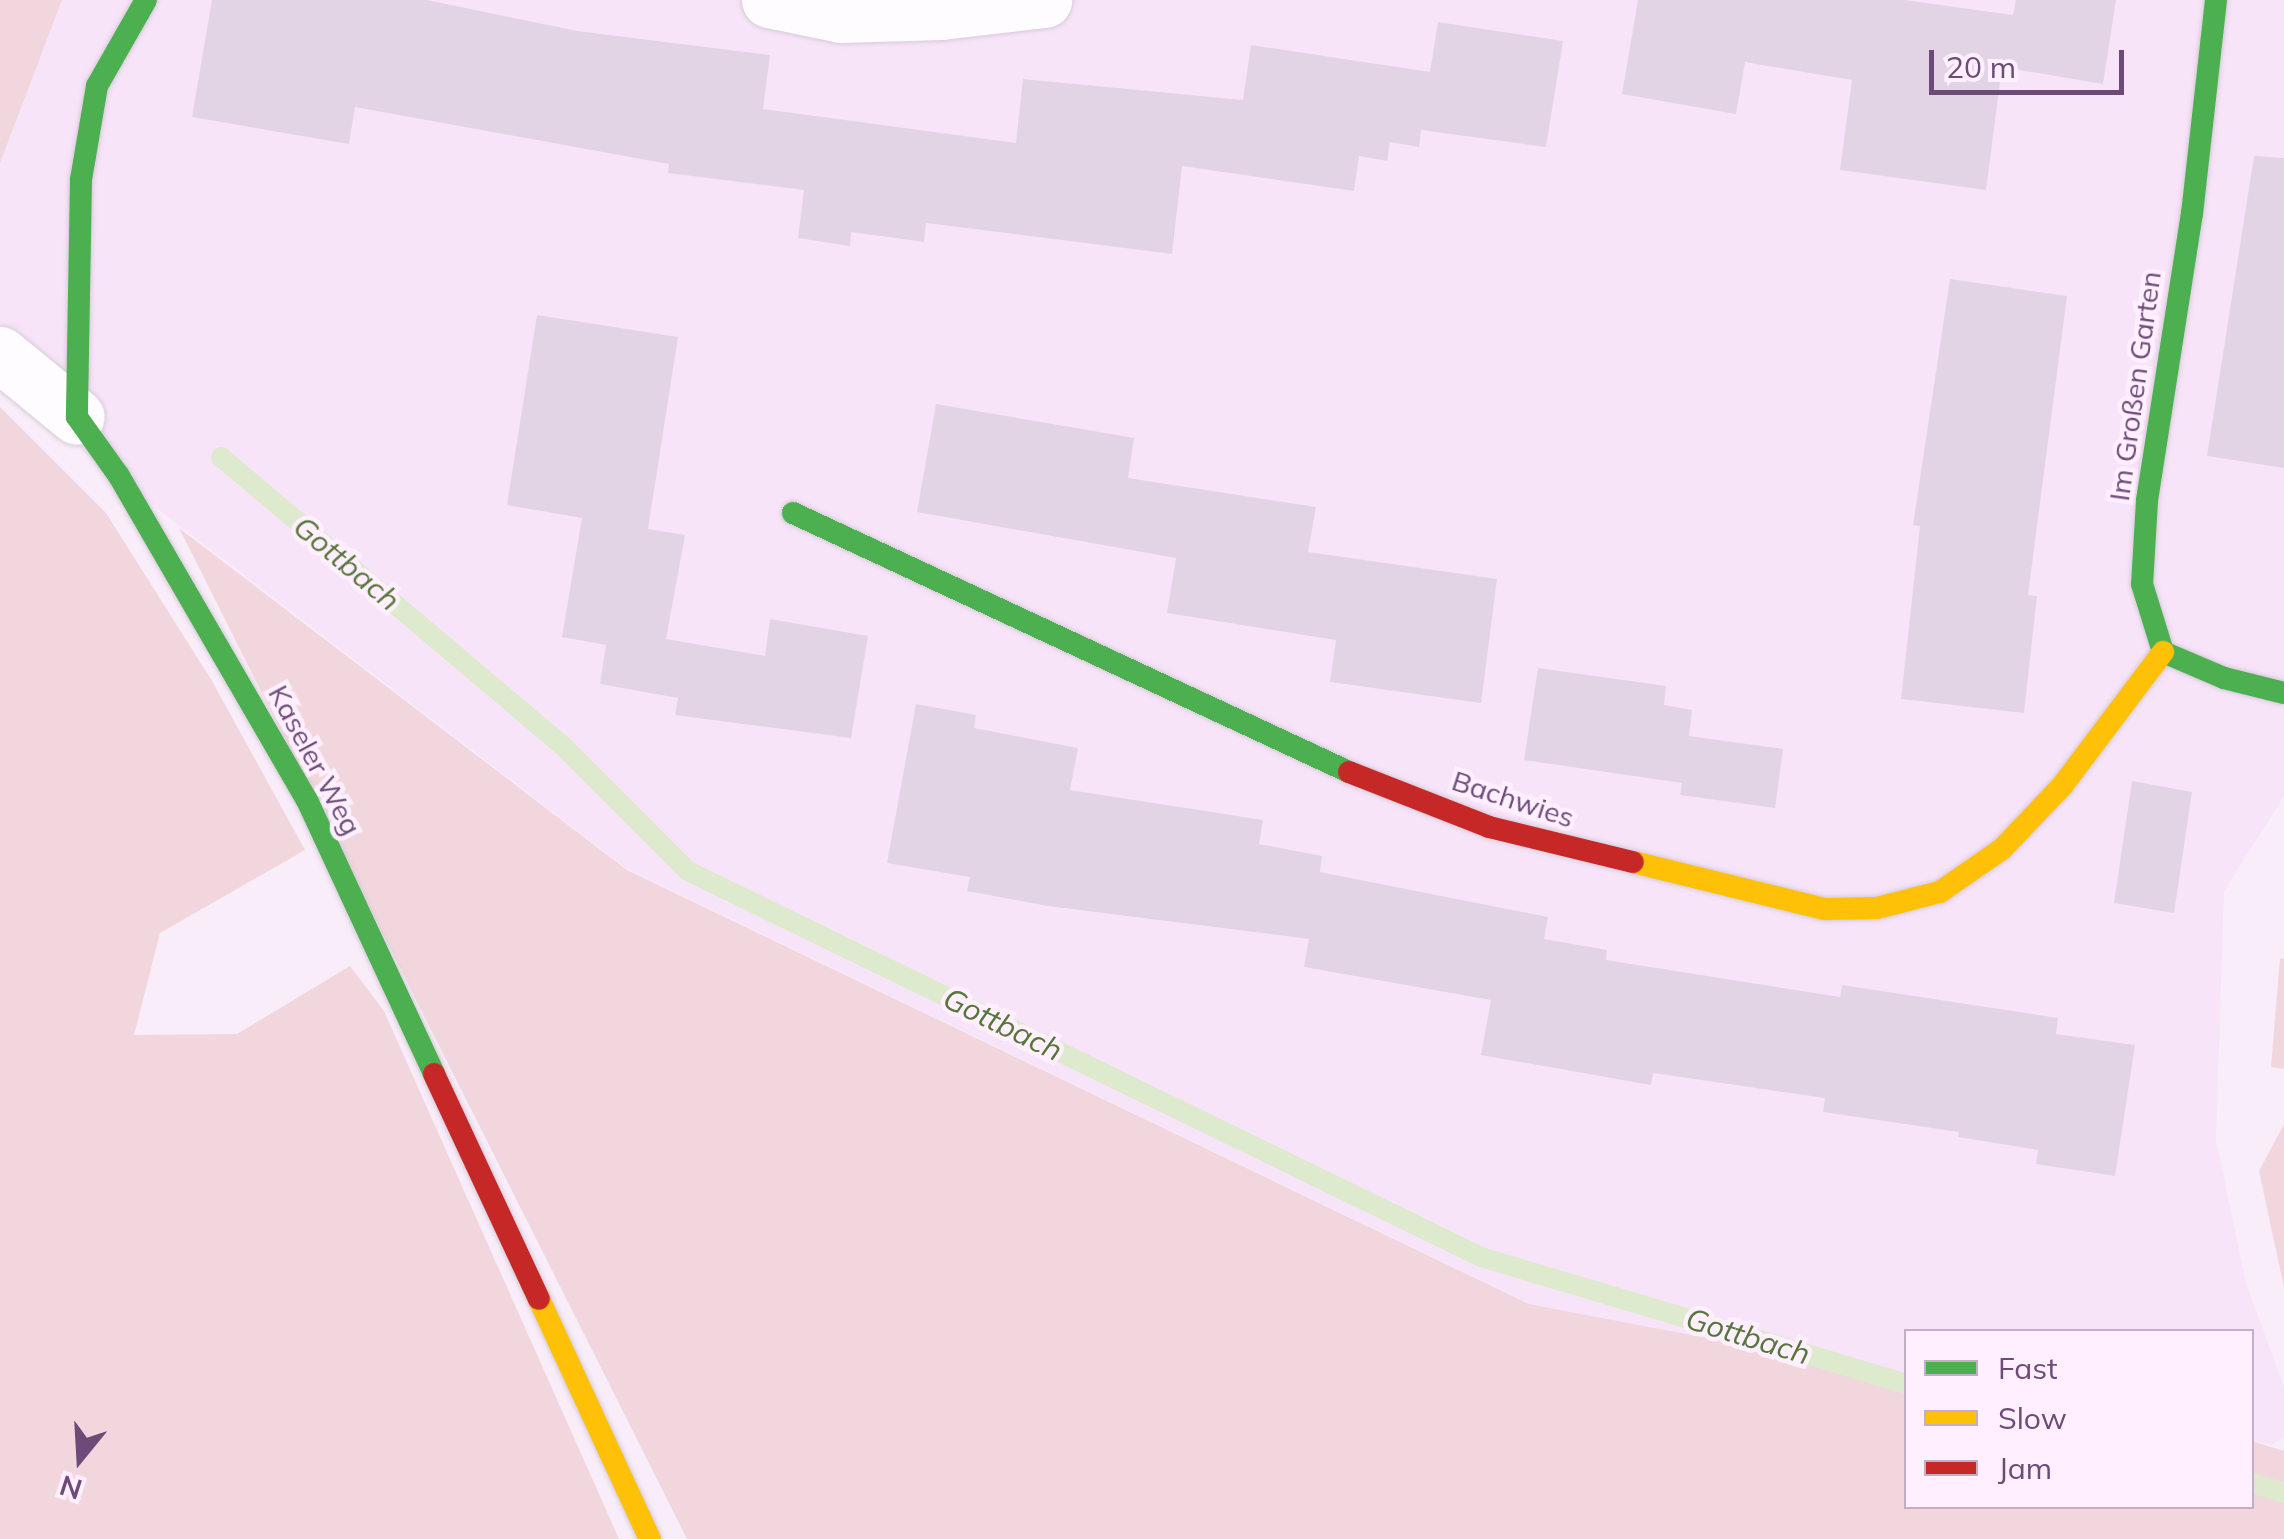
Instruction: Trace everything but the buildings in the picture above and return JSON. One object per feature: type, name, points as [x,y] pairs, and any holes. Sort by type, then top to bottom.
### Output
[{"type":"street","points":[[77,417],[81,180],[97,86],[146,0]]},
{"type":"street","points":[[769,0],[841,15],[1044,0]]},
{"type":"street","name":"Im Großen Garten","points":[[2164,652],[2142,584],[2147,501],[2216,0]]},
{"type":"street","points":[[0,354],[77,417]]},
{"type":"street","name":"Kaseler Weg","points":[[77,417],[119,476],[308,800],[650,1539]]},
{"type":"street","name":"Bachwies","points":[[793,513],[1324,762],[1489,828],[1824,909],[1877,908],[1940,892],[2002,849],[2062,786],[2164,652]]},
{"type":"street","points":[[2164,652],[2224,678],[2284,693]]},
{"type":"shaded area","points":[[0,0],[2284,0],[2284,796],[2224,891],[2216,1140],[2246,1283],[2284,1387],[2284,1437],[2272,1445],[2254,1441],[2254,1329],[1904,1329],[1904,1380],[1530,1304],[627,869],[0,388]]},
{"type":"shaded area","points":[[0,0],[62,0],[0,163]]},
{"type":"shaded area","points":[[0,407],[106,513],[212,681],[305,850],[160,933],[134,1035],[237,1034],[350,966],[384,1011],[619,1539],[0,1539]]},
{"type":"shaded area","points":[[179,528],[627,870],[1529,1304],[1904,1376],[1904,1509],[2254,1509],[2254,1442],[2284,1451],[2284,1539],[687,1539]]},
{"type":"shaded area","points":[[2280,958],[2284,959],[2284,1069],[2271,1067]]},
{"type":"shaded area","points":[[2284,1124],[2284,1287],[2259,1171]]},
{"type":"waterway","name":"Gottbach","points":[[221,457],[564,747],[688,871],[1481,1257],[1904,1383]]},
{"type":"waterway","name":"Gottbach","points":[[2254,1484],[2284,1493]]},
{"type":"traffic: fast","points":[[146,0],[97,86],[81,180],[77,417],[119,476],[307,800],[434,1074]]},
{"type":"traffic: fast","points":[[2216,0],[2192,213],[2147,501],[2142,584],[2163,652],[2224,678],[2284,693]]},
{"type":"traffic: fast","points":[[793,513],[1349,772]]},
{"type":"traffic: slow","points":[[1633,862],[1824,909],[1877,908],[1940,892],[2002,849],[2062,786],[2163,652]]},
{"type":"traffic: slow","points":[[539,1299],[650,1539]]},
{"type":"traffic: jam","points":[[1349,772],[1489,827],[1633,862]]},
{"type":"traffic: jam","points":[[434,1074],[539,1299]]}]
